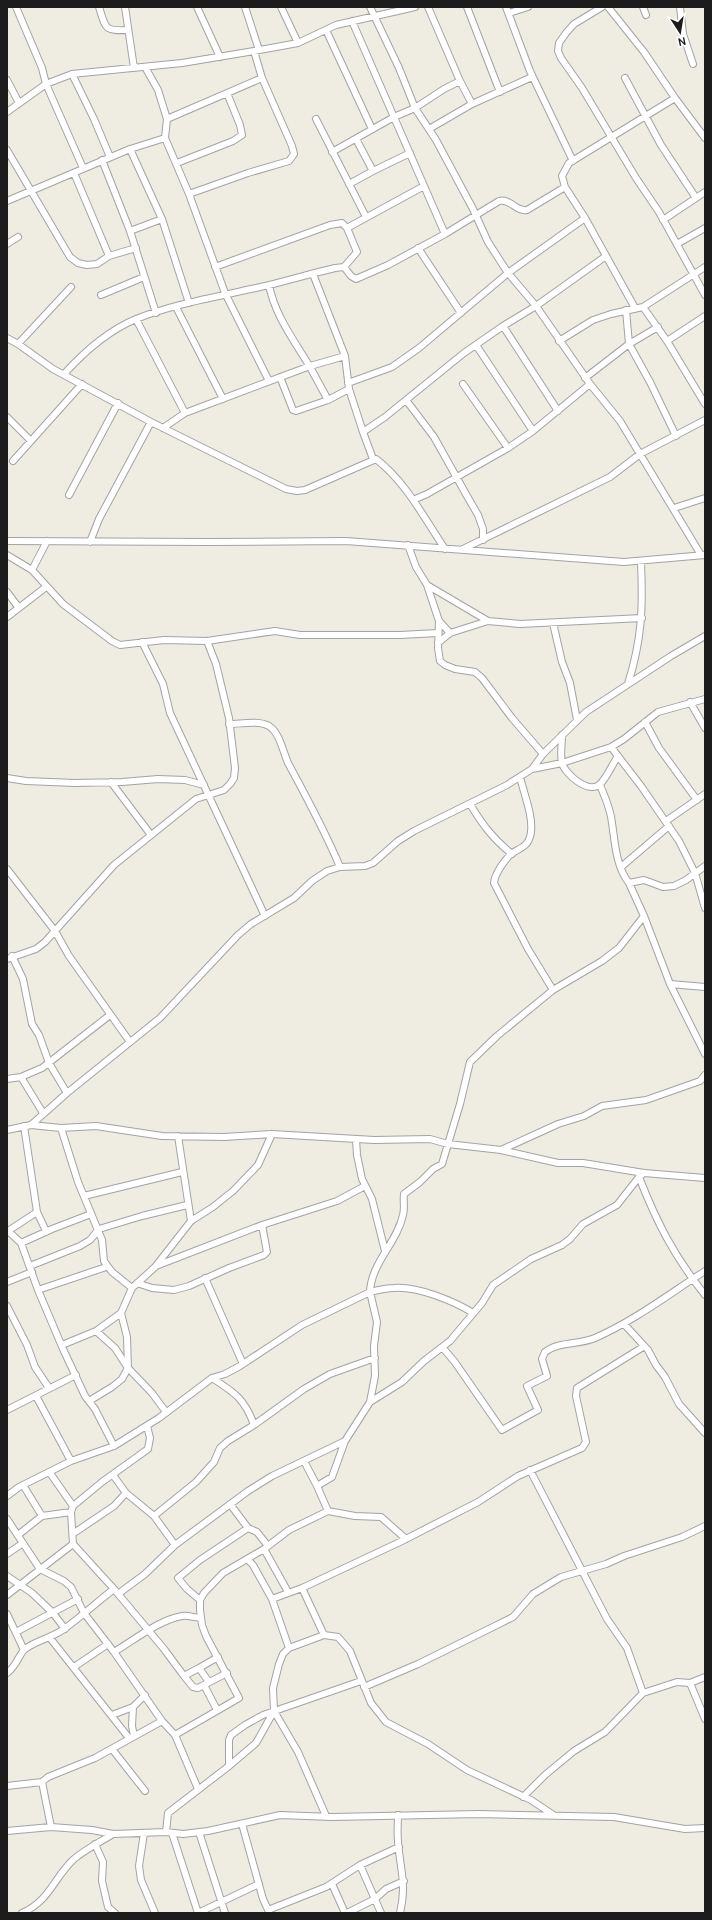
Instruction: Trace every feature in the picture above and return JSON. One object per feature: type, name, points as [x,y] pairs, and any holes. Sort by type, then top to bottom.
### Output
[{"type":"street","points":[[16,7],[42,68],[46,84],[82,168]]},
{"type":"street","points":[[99,7],[106,27],[112,31],[128,30]]},
{"type":"street","points":[[125,7],[129,24],[128,30],[134,68]]},
{"type":"street","points":[[197,7],[220,57]]},
{"type":"street","points":[[189,194],[248,173],[289,161],[294,154],[292,146],[262,78],[245,7]]},
{"type":"street","points":[[281,7],[298,43]]},
{"type":"street","points":[[7,541],[346,541],[596,561],[641,562],[703,555],[620,421],[585,378],[536,306],[508,273],[488,242],[475,214],[429,129],[415,108],[399,68],[370,7]]},
{"type":"street","points":[[7,112],[46,84],[72,74],[182,63],[298,43],[336,25],[415,7]]},
{"type":"street","points":[[428,7],[460,81],[472,104]]},
{"type":"street","points":[[467,7],[500,92]]},
{"type":"street","points":[[506,7],[532,77],[573,161]]},
{"type":"street","points":[[509,14],[528,7]]},
{"type":"street","points":[[602,7],[574,24],[559,43],[558,51],[564,63],[582,88],[663,220],[705,295]]},
{"type":"street","points":[[608,7],[653,64],[675,98],[705,138]]},
{"type":"street","points":[[643,7],[646,15]]},
{"type":"street","points":[[680,7],[683,34],[693,64]]},
{"type":"street","points":[[352,22],[445,234]]},
{"type":"street","points":[[326,30],[372,129]]},
{"type":"street","points":[[145,67],[158,90],[166,119],[165,138],[177,163],[225,293],[269,380]]},
{"type":"street","points":[[72,74],[94,119],[110,157]]},
{"type":"street","points":[[429,129],[472,104],[532,77]]},
{"type":"street","points":[[166,119],[262,78]]},
{"type":"street","points":[[625,78],[668,157],[696,198]]},
{"type":"street","points":[[7,80],[19,103]]},
{"type":"street","points":[[332,152],[394,117],[415,108],[444,89],[460,81]]},
{"type":"street","points":[[177,163],[233,141],[242,135],[240,125],[227,93]]},
{"type":"street","points":[[635,308],[585,218],[565,187],[563,172],[573,161],[647,117],[675,98]]},
{"type":"street","points":[[316,119],[366,217]]},
{"type":"street","points":[[7,201],[102,160],[165,138]]},
{"type":"street","points":[[356,139],[373,171]]},
{"type":"street","points":[[130,149],[162,219],[189,303]]},
{"type":"street","points":[[7,150],[70,257],[78,263],[87,265],[97,264],[109,256],[136,248]]},
{"type":"street","points":[[349,184],[410,153]]},
{"type":"street","points":[[102,160],[130,231],[156,313]]},
{"type":"street","points":[[74,173],[109,256]]},
{"type":"street","points":[[347,228],[424,186]]},
{"type":"street","points":[[344,267],[351,276],[356,279],[388,265],[445,234],[475,214],[503,200],[520,210],[527,210],[565,187]]},
{"type":"street","points":[[663,220],[705,192]]},
{"type":"street","points":[[280,377],[293,410],[296,412],[328,400],[349,386],[392,367],[419,348],[508,273],[585,218]]},
{"type":"street","points":[[130,231],[162,219]]},
{"type":"street","points":[[64,374],[77,360],[100,340],[136,319],[225,293],[269,285],[344,267],[357,252],[347,228],[342,223],[330,225],[215,267]]},
{"type":"street","points":[[677,244],[705,228]]},
{"type":"street","points":[[7,244],[18,237]]},
{"type":"street","points":[[418,248],[461,313]]},
{"type":"street","points":[[363,432],[476,345],[503,326],[536,306],[606,256]]},
{"type":"street","points":[[559,341],[593,320],[626,310],[643,307],[705,267]]},
{"type":"street","points":[[313,274],[345,356],[349,386],[372,459]]},
{"type":"street","points":[[101,295],[144,277]]},
{"type":"street","points":[[269,285],[272,298],[285,328],[310,366],[328,400]]},
{"type":"street","points":[[18,344],[71,287]]},
{"type":"street","points":[[176,307],[223,399]]},
{"type":"street","points":[[643,307],[667,341],[705,404]]},
{"type":"street","points":[[626,310],[629,344],[650,382],[676,436]]},
{"type":"street","points":[[667,341],[705,316]]},
{"type":"street","points":[[136,319],[185,413]]},
{"type":"street","points":[[503,326],[558,411]]},
{"type":"street","points":[[585,378],[629,344],[658,327]]},
{"type":"street","points":[[7,338],[53,369],[151,422],[286,488],[297,491],[305,490],[372,459],[376,459],[394,474],[445,549]]},
{"type":"street","points":[[476,345],[533,431]]},
{"type":"street","points":[[163,428],[185,413],[269,380],[345,356]]},
{"type":"street","points":[[13,461],[82,384]]},
{"type":"street","points":[[463,384],[508,448]]},
{"type":"street","points":[[413,500],[456,478],[508,448],[533,431],[590,384]]},
{"type":"street","points":[[406,400],[434,437],[478,515],[483,529],[483,540]]},
{"type":"street","points":[[69,495],[118,403]]},
{"type":"street","points":[[7,416],[31,441]]},
{"type":"street","points":[[462,550],[610,477],[640,454],[705,420]]},
{"type":"street","points":[[90,542],[99,519],[151,422]]},
{"type":"street","points":[[674,508],[705,498]]},
{"type":"street","points":[[32,570],[47,541]]},
{"type":"street","points":[[408,545],[416,567],[427,585],[439,621],[450,634]]},
{"type":"street","points":[[7,555],[32,570],[63,604],[112,641],[120,645],[164,640],[207,641],[275,631],[300,635],[400,635],[438,633]]},
{"type":"street","points":[[628,684],[638,646],[642,618],[641,562]]},
{"type":"street","points":[[427,585],[488,621]]},
{"type":"street","points":[[7,617],[46,587]]},
{"type":"street","points":[[7,592],[19,608]]},
{"type":"street","points":[[438,643],[450,634],[488,621],[520,624],[642,618]]},
{"type":"street","points":[[439,621],[438,643],[440,661],[455,669],[475,672],[482,678],[521,730],[543,754]]},
{"type":"street","points":[[553,623],[562,662],[570,683],[576,720]]},
{"type":"street","points":[[31,1125],[43,1113],[170,1008],[238,935],[294,898],[319,876],[340,867],[365,866],[373,863],[398,841],[520,777],[532,769],[543,754],[576,720],[586,712],[705,636]]},
{"type":"street","points":[[67,1093],[49,1063],[39,1035],[32,1024],[23,979],[10,958],[36,949],[45,942],[114,865],[196,799],[224,790],[234,778],[235,768],[229,724],[216,664],[207,641]]},
{"type":"street","points":[[142,642],[163,684],[170,713],[265,916]]},
{"type":"street","points":[[532,769],[562,763],[611,747],[624,739],[658,712],[705,699]]},
{"type":"street","points":[[690,702],[705,728]]},
{"type":"street","points":[[645,722],[659,748],[697,800]]},
{"type":"street","points":[[229,724],[259,724],[268,726],[276,733],[288,762],[316,813],[340,867]]},
{"type":"street","points":[[562,735],[562,763],[572,779],[584,785],[593,787],[600,785],[618,756]]},
{"type":"street","points":[[611,747],[667,824],[695,873],[705,908]]},
{"type":"street","points":[[520,777],[528,810],[531,831],[528,842],[520,850],[512,854],[499,869],[494,877],[494,882],[528,949],[553,990]]},
{"type":"street","points":[[7,778],[47,782],[111,782],[165,779],[185,780],[204,785]]},
{"type":"street","points":[[111,782],[151,835]]},
{"type":"street","points":[[600,785],[610,813],[613,837],[625,878],[629,883],[644,916],[670,984],[705,1054]]},
{"type":"street","points":[[621,867],[667,824],[705,794]]},
{"type":"street","points":[[470,804],[485,828],[496,841],[512,854]]},
{"type":"street","points":[[629,883],[644,880],[663,886],[674,886],[686,880],[705,866]]},
{"type":"street","points":[[7,869],[55,930],[69,956],[130,1042]]},
{"type":"street","points":[[317,1486],[332,1477],[345,1441],[370,1402],[375,1376],[377,1322],[370,1292],[370,1283],[403,1215],[404,1194],[420,1182],[433,1169],[442,1164],[470,1062],[497,1036],[553,990],[602,961],[619,948],[644,916]]},
{"type":"street","points":[[670,984],[705,987]]},
{"type":"street","points":[[7,1079],[21,1077],[42,1068],[110,1015]]},
{"type":"street","points":[[501,1150],[558,1124],[584,1116],[602,1106],[646,1100],[700,1081],[705,1075]]},
{"type":"street","points":[[21,1077],[43,1113]]},
{"type":"street","points":[[7,1130],[31,1125],[61,1128],[96,1126],[132,1132],[178,1136],[224,1137],[272,1134],[356,1139],[430,1139],[448,1144],[501,1150],[539,1160],[558,1163],[583,1163],[642,1175],[705,1178]]},
{"type":"street","points":[[24,1126],[38,1212],[46,1231]]},
{"type":"street","points":[[61,1128],[68,1154],[104,1247],[104,1261],[106,1267],[135,1286],[174,1290],[190,1286],[205,1278],[266,1254],[267,1250],[262,1225]]},
{"type":"street","points":[[62,1345],[96,1331],[121,1313],[135,1286],[155,1267],[191,1221],[213,1207],[247,1177],[258,1165],[272,1134]]},
{"type":"street","points":[[178,1136],[187,1205],[191,1221]]},
{"type":"street","points":[[356,1139],[357,1155],[365,1186],[375,1208],[385,1251]]},
{"type":"street","points":[[84,1196],[182,1172]]},
{"type":"street","points":[[642,1175],[667,1241],[705,1295]]},
{"type":"street","points":[[370,1402],[402,1382],[424,1361],[461,1330],[482,1303],[493,1285],[531,1259],[562,1245],[570,1239],[583,1224],[617,1205],[624,1199],[642,1175]]},
{"type":"street","points":[[155,1267],[262,1225],[337,1201],[365,1186]]},
{"type":"street","points":[[7,1282],[80,1246],[90,1240],[98,1229],[187,1205]]},
{"type":"street","points":[[38,1212],[8,1231],[21,1243],[38,1290],[62,1345],[89,1402],[95,1409],[114,1446]]},
{"type":"street","points":[[21,1243],[46,1231],[91,1214]]},
{"type":"street","points":[[38,1290],[106,1267]]},
{"type":"street","points":[[442,1347],[454,1361],[502,1430],[538,1410],[527,1386],[547,1376],[542,1359],[545,1352],[556,1346],[592,1339],[624,1324],[692,1278],[705,1271]]},
{"type":"street","points":[[205,1278],[243,1364]]},
{"type":"street","points":[[7,1496],[35,1478],[50,1473],[71,1461],[114,1446],[147,1426],[212,1378],[225,1374],[243,1364],[302,1325],[370,1292],[394,1288],[429,1293],[458,1303],[473,1313]]},
{"type":"street","points":[[7,1306],[27,1345],[35,1367],[49,1388]]},
{"type":"street","points":[[89,1402],[112,1387],[122,1378],[128,1368],[127,1337],[121,1313]]},
{"type":"street","points":[[624,1324],[648,1350],[656,1365],[665,1377],[679,1404],[705,1433]]},
{"type":"street","points":[[96,1331],[115,1348],[128,1368],[152,1393],[166,1412]]},
{"type":"street","points":[[272,1599],[302,1588],[406,1539],[467,1508],[530,1470],[585,1446],[586,1442],[575,1392],[577,1388],[643,1346]]},
{"type":"street","points":[[154,1516],[196,1482],[214,1462],[220,1448],[224,1444],[254,1425],[304,1389],[330,1374],[375,1358]]},
{"type":"street","points":[[7,1410],[76,1375]]},
{"type":"street","points":[[212,1378],[228,1388],[245,1403],[254,1425]]},
{"type":"street","points":[[36,1396],[71,1461]]},
{"type":"street","points":[[18,1535],[42,1516],[72,1509],[102,1482],[148,1449],[150,1438],[147,1426]]},
{"type":"street","points":[[7,1673],[16,1665],[24,1650],[33,1644],[50,1638],[65,1629],[84,1613],[116,1591],[145,1574],[175,1545],[230,1504],[272,1476],[345,1441]]},
{"type":"street","points":[[304,1460],[328,1511]]},
{"type":"street","points":[[530,1470],[607,1619],[627,1648],[643,1693]]},
{"type":"street","points":[[50,1473],[57,1481],[72,1509],[74,1533],[73,1544],[116,1591],[193,1687],[198,1688],[227,1673]]},
{"type":"street","points":[[113,1475],[126,1492],[154,1516],[175,1545]]},
{"type":"street","points":[[23,1485],[42,1516]]},
{"type":"street","points":[[74,1533],[114,1506],[126,1492]]},
{"type":"street","points":[[230,1504],[248,1528],[257,1532],[288,1592]]},
{"type":"street","points":[[176,1735],[239,1698],[206,1636],[201,1618],[200,1600],[204,1593],[223,1573],[248,1560],[289,1530],[328,1511],[355,1516],[381,1517],[406,1539]]},
{"type":"street","points":[[7,1519],[40,1569],[64,1581],[71,1587],[84,1613],[114,1652],[162,1722],[176,1735],[198,1789]]},
{"type":"street","points":[[229,1766],[228,1745],[231,1735],[245,1725],[274,1711],[363,1684],[418,1664],[498,1625],[513,1616],[533,1594],[561,1577],[682,1537],[705,1526]]},
{"type":"street","points":[[200,1600],[187,1589],[178,1578],[200,1560],[248,1528]]},
{"type":"street","points":[[7,1554],[23,1543]]},
{"type":"street","points":[[7,1596],[73,1544]]},
{"type":"street","points":[[248,1560],[254,1565],[272,1599],[289,1648]]},
{"type":"street","points":[[7,1576],[32,1594],[52,1613],[65,1629]]},
{"type":"street","points":[[302,1588],[324,1635]]},
{"type":"street","points":[[16,1632],[78,1599]]},
{"type":"street","points":[[7,1614],[24,1650]]},
{"type":"street","points":[[114,1652],[148,1631],[182,1616],[201,1618]]},
{"type":"street","points":[[326,1816],[298,1752],[274,1711],[273,1688],[283,1654],[289,1648],[324,1635],[338,1636],[343,1641],[350,1651],[371,1703],[386,1722],[428,1744],[467,1770],[523,1797],[552,1814]]},
{"type":"street","points":[[50,1638],[112,1715],[132,1737]]},
{"type":"street","points":[[74,1667],[108,1644]]},
{"type":"street","points":[[184,1676],[218,1657]]},
{"type":"street","points":[[199,1668],[217,1710]]},
{"type":"street","points":[[523,1797],[545,1775],[574,1751],[605,1732],[643,1693],[677,1682],[690,1683],[705,1677]]},
{"type":"street","points":[[690,1683],[705,1718]]},
{"type":"street","points":[[112,1715],[133,1706],[144,1695]]},
{"type":"street","points":[[132,1737],[133,1706]]},
{"type":"street","points":[[259,1884],[198,1913],[169,1833],[168,1813],[256,1743],[274,1711]]},
{"type":"street","points":[[7,1786],[42,1782],[48,1777],[95,1758],[162,1722]]},
{"type":"street","points":[[112,1748],[145,1791]]},
{"type":"street","points":[[42,1782],[51,1827]]},
{"type":"street","points":[[7,1831],[51,1827],[92,1830],[113,1834],[199,1832],[280,1815],[552,1814],[614,1817],[685,1828],[705,1828]]},
{"type":"street","points":[[398,1815],[399,1847],[404,1881],[400,1913]]},
{"type":"street","points":[[242,1824],[259,1884],[269,1911],[332,1884],[360,1865],[399,1847]]},
{"type":"street","points":[[199,1832],[225,1913]]},
{"type":"street","points":[[144,1833],[139,1866],[141,1880],[155,1913]]},
{"type":"street","points":[[22,1913],[34,1908],[73,1860],[94,1844],[113,1834]]},
{"type":"street","points":[[94,1844],[103,1862],[102,1881],[108,1907],[115,1913]]},
{"type":"street","points":[[360,1865],[381,1913]]},
{"type":"street","points":[[332,1884],[346,1913],[374,1899],[386,1889],[404,1881]]}]
